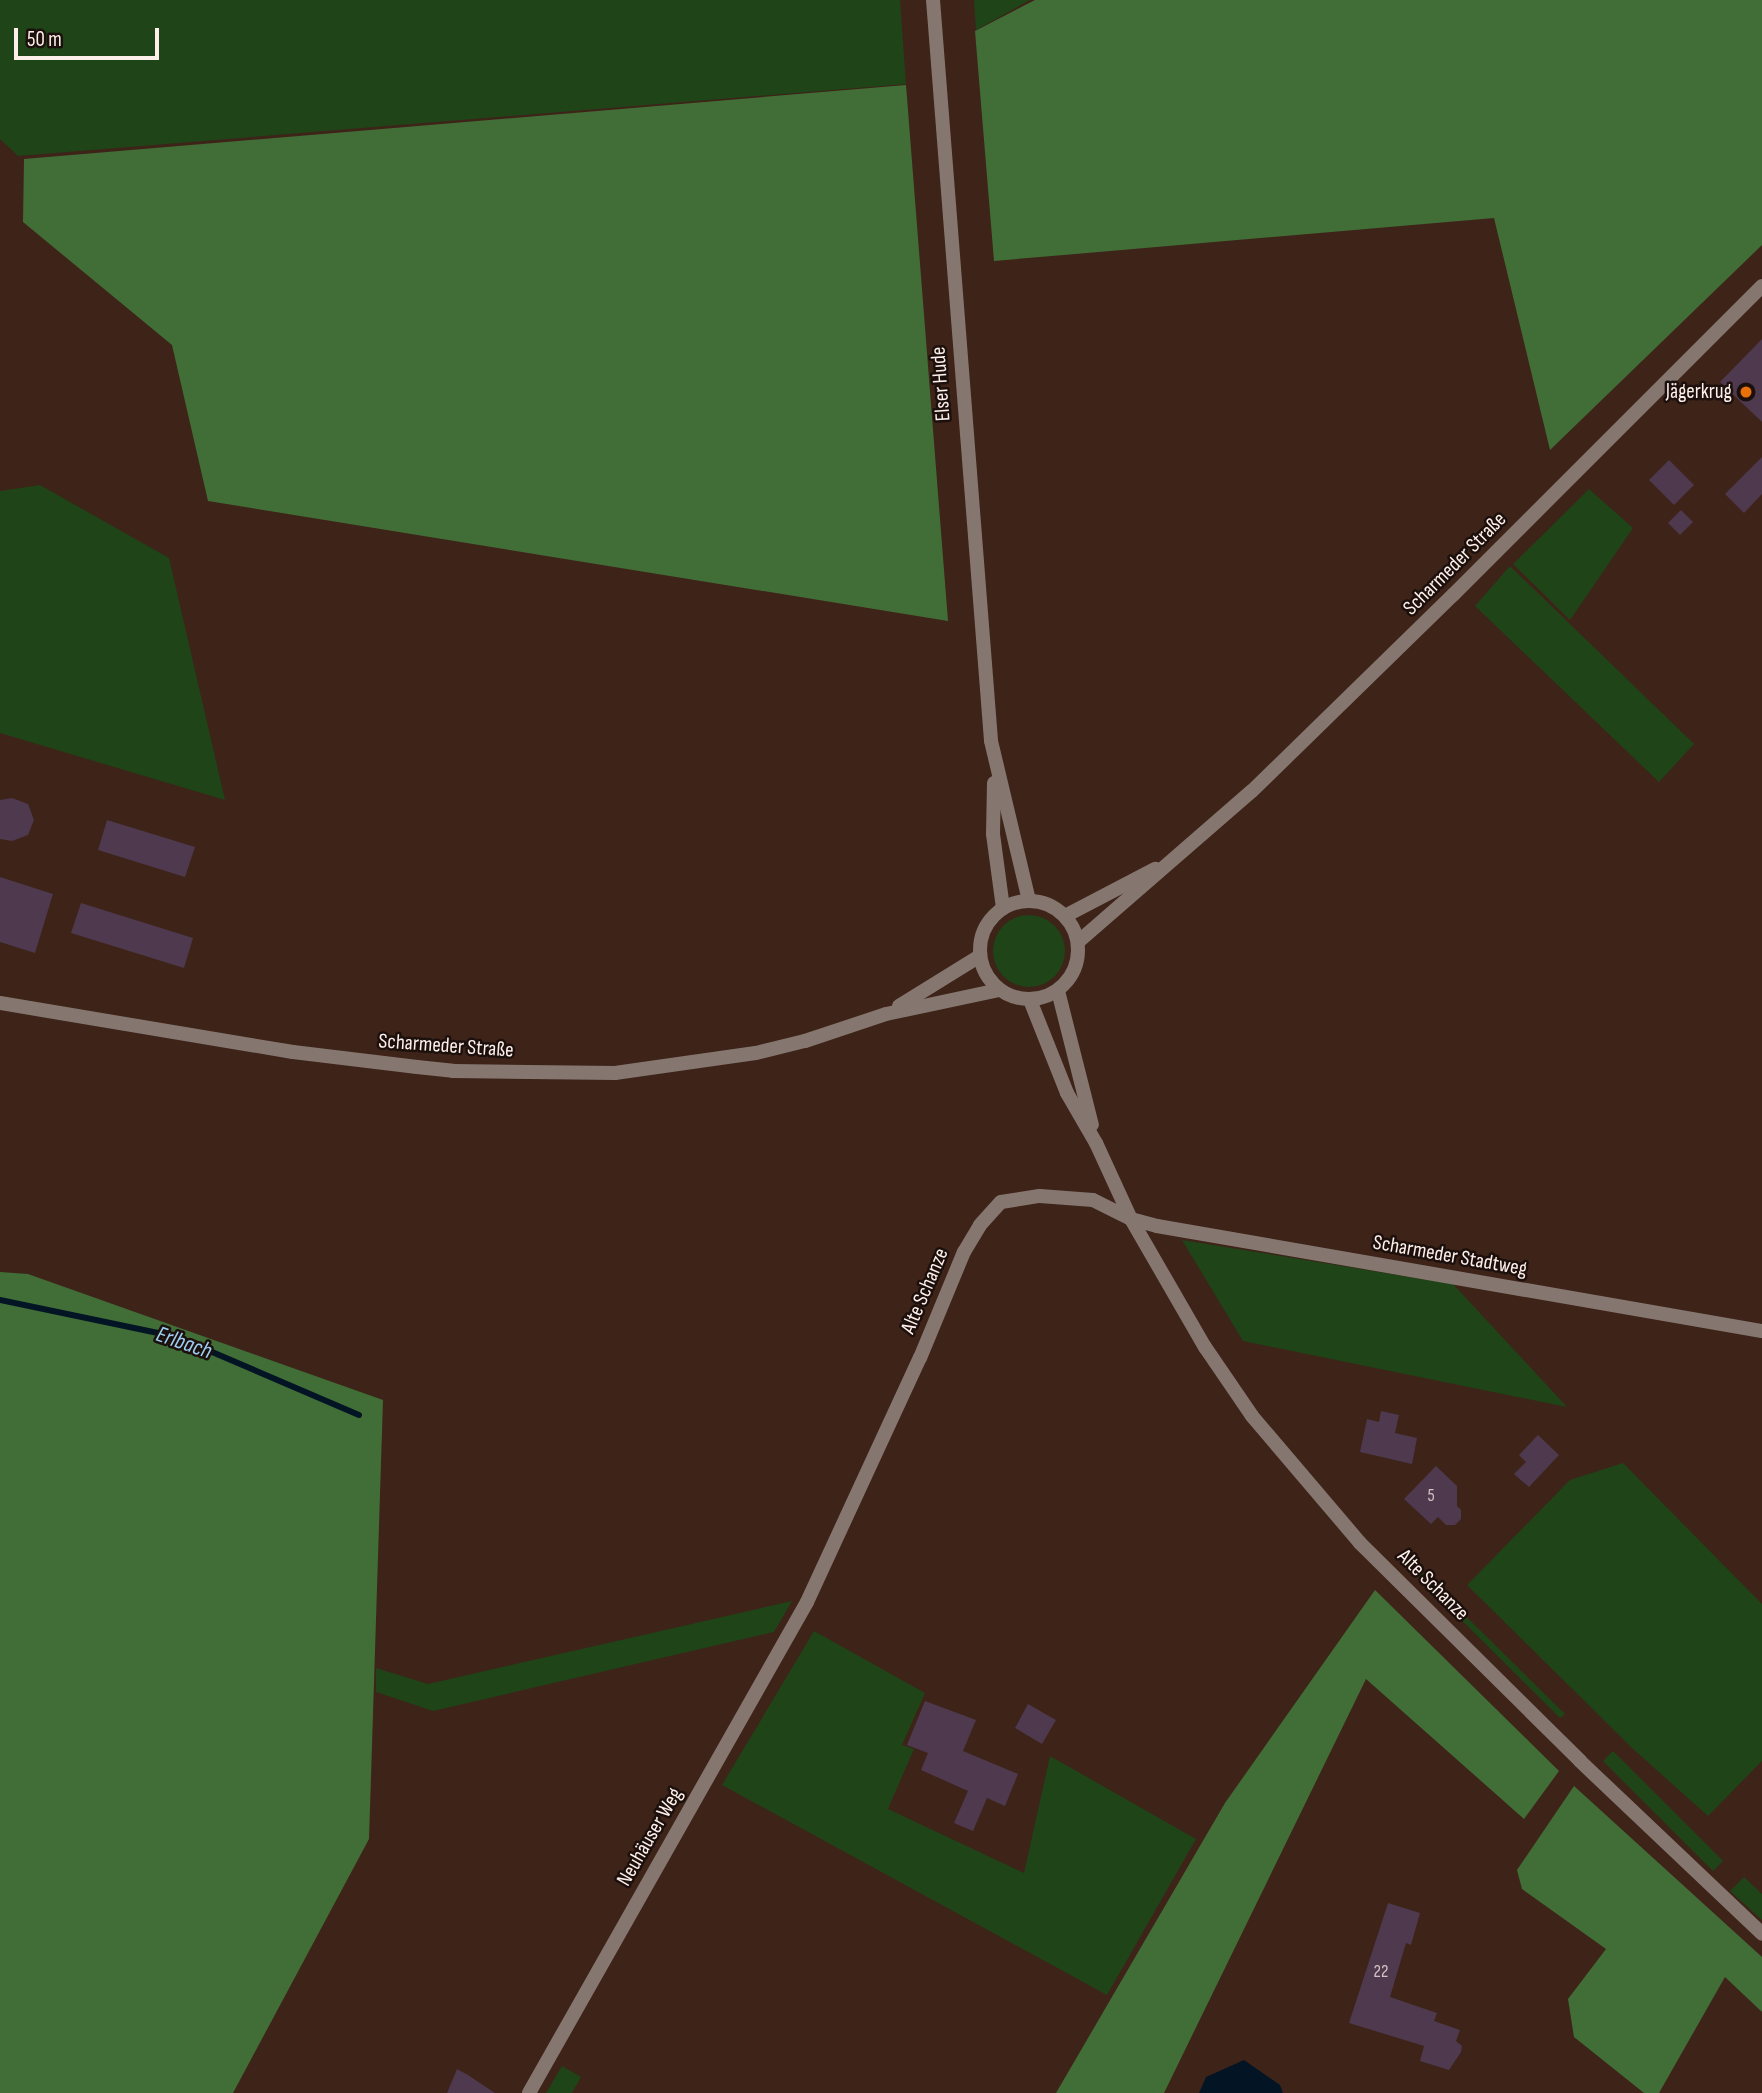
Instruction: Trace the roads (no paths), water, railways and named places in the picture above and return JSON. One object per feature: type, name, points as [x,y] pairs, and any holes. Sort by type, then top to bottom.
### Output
[{"type":"street","name":"Elser Hude","points":[[933,0],[983,652],[995,764],[993,834],[1003,908]]},
{"type":"street","name":"Scharmeder Straße","points":[[1078,942],[1252,791],[1762,286]]},
{"type":"street","name":"Elser Hude","points":[[995,764],[1029,901]]},
{"type":"street","name":"Scharmeder Straße","points":[[1065,916],[1169,862]]},
{"type":"street","points":[[1029,901],[1042,902],[1065,916],[1078,942],[1079,953],[1073,974],[1058,991],[1030,1000],[1019,999],[999,990],[986,975],[980,956],[982,934],[987,924],[1003,908],[1029,901]]},
{"type":"street","name":"Scharmeder Straße","points":[[886,1014],[980,956]]},
{"type":"street","name":"Scharmeder Straße","points":[[0,1003],[293,1052],[453,1071],[615,1073],[711,1061],[805,1041],[886,1014],[999,990]]},
{"type":"street","name":"Alte Schanze","points":[[1058,991],[1096,1143]]},
{"type":"street","name":"Alte Schanze","points":[[1030,1000],[1067,1093],[1096,1143],[1131,1219],[1205,1347],[1252,1416],[1360,1543],[1580,1761],[1762,1934]]},
{"type":"street","name":"Alte Schanze","points":[[807,1602],[920,1357],[964,1252],[980,1225],[1001,1202],[1041,1196],[1093,1200],[1131,1219]]},
{"type":"street","name":"Scharmeder Stadtweg","points":[[1131,1219],[1157,1226],[1762,1331]]},
{"type":"street","name":"Neuhäuser Weg","points":[[529,2093],[807,1602]]},
{"type":"water","points":[[1244,2060],[1280,2085],[1283,2093],[1199,2093],[1206,2077]]},
{"type":"waterway","name":"Erlbach","points":[[0,1300],[177,1337],[359,1415]]},
{"type":"place","name":"Jägerkrug","points":[[1746,392]]}]
